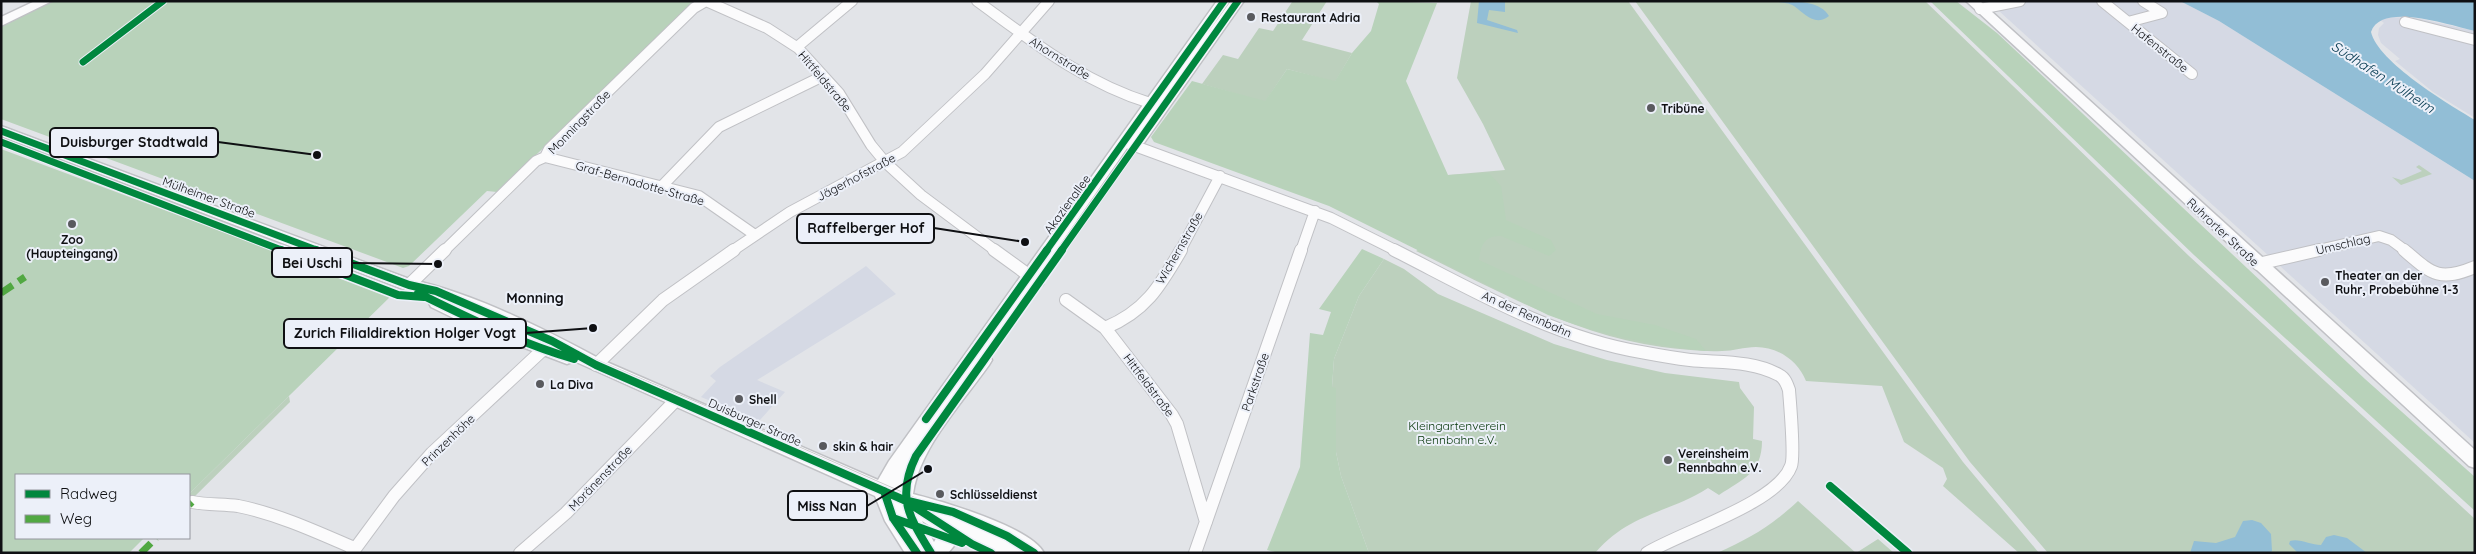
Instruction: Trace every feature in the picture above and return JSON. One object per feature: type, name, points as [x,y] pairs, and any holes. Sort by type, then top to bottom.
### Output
[{"type":"main road","points":[[1,13],[28,1]]},
{"type":"main road","points":[[1,22],[46,1]]},
{"type":"main road","name":"Akazienallee","points":[[1129,144],[1150,104],[1224,1]]},
{"type":"main road","name":"Akazienallee","points":[[884,491],[895,466],[1034,278],[1129,144],[1238,1]]},
{"type":"main road","name":"Ruhrorter Straße","points":[[1976,5],[2475,461]]},
{"type":"main road","name":"Mülheimer Straße","points":[[1,131],[408,285]]},
{"type":"main road","name":"Akazienallee","points":[[904,500],[905,481],[916,456],[1034,278]]},
{"type":"main road","name":"Duisburger Straße","points":[[408,285],[436,291],[547,346],[884,491],[904,500],[956,532],[1011,553]]},
{"type":"main road","points":[[884,491],[893,518],[917,553]]},
{"type":"main road","points":[[904,500],[931,553]]},
{"type":"main road","name":"Duisburger Straße","points":[[904,500],[953,512],[1007,536],[1034,553]]},
{"type":"main road","points":[[938,553],[947,538],[956,532]]},
{"type":"street","name":"Hittfeldstraße","points":[[706,1],[776,34],[797,47],[839,94],[852,113],[867,142],[886,162],[918,191],[1034,278]]},
{"type":"street","name":"Monningstraße","points":[[408,285],[536,161],[545,157],[549,149],[694,8],[706,1]]},
{"type":"street","points":[[797,47],[852,1]]},
{"type":"street","name":"Ahornstraße","points":[[977,1],[1022,34],[1087,76],[1122,94],[1150,104]]},
{"type":"street","name":"Jägerhofstraße","points":[[596,366],[631,330],[679,288],[790,212],[886,162],[924,134],[1022,34],[1049,1]]},
{"type":"street","points":[[1976,5],[2020,1]]},
{"type":"street","name":"Hafenstraße","points":[[2102,1],[2192,74]]},
{"type":"street","name":"Hafenstraße","points":[[2128,22],[2162,12],[2143,1]]},
{"type":"street","points":[[2404,22],[2475,40]]},
{"type":"street","points":[[662,186],[719,127],[823,76]]},
{"type":"street","name":"An der Rennbahn","points":[[1129,144],[1315,212],[1517,312],[1557,329],[1596,342],[1639,352],[1690,360],[1750,365],[1780,375],[1786,381],[1788,390],[1792,447],[1792,465],[1788,475],[1775,488],[1736,511],[1660,544],[1647,553]]},
{"type":"street","name":"Graf-Bernadotte-Straße","points":[[545,157],[706,199],[756,235]]},
{"type":"street","name":"Wichernstraße","points":[[1105,328],[1132,315],[1149,298],[1165,276],[1220,176]]},
{"type":"street","name":"Parkstraße","points":[[1195,553],[1315,212]]},
{"type":"street","name":"Umschlag","points":[[2258,264],[2380,236],[2394,241],[2438,276],[2455,276],[2475,267]]},
{"type":"street","name":"Hittfeldstraße","points":[[1066,300],[1105,328],[1177,424],[1206,522]]},
{"type":"street","name":"Prinzenhöhe","points":[[192,502],[207,505],[224,503],[246,508],[298,524],[353,550],[394,496],[432,453],[547,346]]},
{"type":"street","name":"Moränenstraße","points":[[520,553],[566,513],[676,400]]},
{"type":"shaded area","points":[[1988,1],[2180,1],[2219,21],[2475,181],[2475,443]]},
{"type":"shaded area","points":[[2389,17],[2416,18],[2475,31],[2475,118],[2433,92],[2395,61],[2400,59],[2381,43],[2378,35],[2379,28],[2384,23],[2380,20]]},
{"type":"shaded area","points":[[866,266],[896,294],[757,380],[785,392],[759,421],[701,397],[716,381],[710,376],[720,367]]},
{"type":"green space","points":[[35,1],[698,1],[497,192],[487,191],[409,266],[403,268],[1,119],[1,16]]},
{"type":"green space","points":[[1289,1],[1327,1],[1302,40],[1352,53],[1335,82],[1287,69],[1265,102],[1202,84],[1223,55],[1238,59],[1259,28],[1273,31],[1292,2]]},
{"type":"green space","points":[[1376,1],[1437,3],[1406,81],[1448,175],[1489,173],[1501,186],[1506,220],[1551,240],[1556,250],[1549,256],[1501,236],[1495,236],[1484,242],[1479,260],[1597,314],[1655,325],[1696,339],[1706,351],[1665,346],[1626,338],[1548,315],[1329,206],[1154,142],[1151,137],[1192,81],[1265,101],[1287,69],[1335,81],[1352,53],[1371,31],[1379,4]]},
{"type":"green space","points":[[1471,1],[1628,1],[1963,462],[2039,553],[2019,553],[1943,486],[1947,479],[1943,468],[1904,442],[1882,386],[1806,381],[1798,367],[1786,356],[1764,348],[1752,347],[1722,351],[1692,350],[1629,341],[1597,332],[1535,309],[1416,251],[1427,245],[1448,175],[1505,170],[1483,124],[1457,78]]},
{"type":"green space","points":[[1635,1],[1925,1],[2189,256],[2475,519],[2475,553],[2048,553],[1970,462]]},
{"type":"green space","points":[[1930,1],[1956,1],[1997,33],[2365,379],[2475,477],[2475,511],[2194,255]]},
{"type":"green space","points":[[1,149],[392,295],[190,493],[190,474],[15,474],[15,539],[143,539],[129,553],[1,553]]},
{"type":"green space","points":[[2419,165],[2432,174],[2401,185],[2392,177],[2401,180],[2422,171],[2416,167]]},
{"type":"green space","points":[[1362,249],[1384,259],[1359,296],[1334,359],[1332,387],[1336,388],[1336,452],[1341,476],[1369,553],[1279,553],[1267,550],[1300,467],[1310,333],[1323,335],[1331,312],[1319,309]]},
{"type":"green space","name":"Kleingartenverein Rennbahn e.V.","points":[[1384,259],[1404,269],[1438,294],[1554,344],[1607,360],[1665,373],[1739,382],[1740,388],[1754,407],[1753,439],[1762,441],[1759,461],[1750,474],[1719,495],[1708,488],[1693,497],[1636,521],[1622,529],[1595,553],[1369,553],[1341,476],[1336,452],[1336,412],[1332,387],[1334,359],[1359,296]]},
{"type":"green space","points":[[289,396],[290,402],[190,501],[190,493]]},
{"type":"green space","points":[[1798,501],[1856,553],[1717,553],[1760,531],[1779,518]]},
{"type":"green space","points":[[1878,539],[1894,553],[1856,553]]},
{"type":"water","points":[[1479,1],[1505,1],[1505,12],[1489,10],[1487,20],[1517,30],[1518,33],[1477,23]]},
{"type":"water","points":[[1774,1],[1813,4],[1825,11],[1829,16],[1824,19],[1815,20],[1806,16],[1792,5]]},
{"type":"water","name":"Südhafen Mülheim","points":[[2180,1],[2475,1],[2475,31],[2435,21],[2402,17],[2388,18],[2377,23],[2371,32],[2376,44],[2400,69],[2448,104],[2475,120],[2475,181],[2219,21]]},
{"type":"water","points":[[2252,520],[2261,523],[2271,534],[2272,551],[2269,553],[2190,553],[2194,541],[2216,543],[2235,537],[2243,521]]},
{"type":"water","points":[[2334,535],[2347,538],[2367,553],[2298,553],[2289,544],[2290,541],[2297,540],[2321,545],[2326,537]]},
{"type":"tram line","points":[[1,128],[464,304],[704,405],[1041,553]]},
{"type":"marked path","points":[[1,293],[25,277]]},
{"type":"marked path","points":[[141,553],[155,539]]},
{"type":"cycle path","points":[[83,62],[163,1]]},
{"type":"cycle path","points":[[926,419],[1224,1]]},
{"type":"cycle path","points":[[931,553],[911,517],[905,495],[909,470],[916,456],[1238,1]]},
{"type":"cycle path","points":[[1,131],[409,285],[436,291],[552,341],[596,365],[904,500],[953,512],[1007,536],[1034,553]]},
{"type":"cycle path","points":[[1,142],[398,295],[424,297]]},
{"type":"cycle path","points":[[418,293],[486,327],[543,350],[574,359]]},
{"type":"cycle path","points":[[1830,486],[1908,553]]},
{"type":"cycle path","points":[[884,491],[893,518],[917,553]]},
{"type":"cycle path","points":[[910,504],[972,544],[991,553]]},
{"type":"cycle path","points":[[893,518],[962,543]]},
{"type":"place","name":"Restaurant Adria","points":[[1251,17]]},
{"type":"place","name":"Tribüne","points":[[1651,108]]},
{"type":"place","name":"Duisburger Stadtwald","points":[[317,155]]},
{"type":"place","name":"Zoo (Haupteingang)","points":[[72,224]]},
{"type":"place","name":"Raffelberger Hof","points":[[1025,242]]},
{"type":"place","name":"Bei Uschi","points":[[438,264]]},
{"type":"place","name":"Theater an der Ruhr, Probebühne 1-3","points":[[2325,282]]},
{"type":"place","name":"Zurich Filialdirektion Holger Vogt","points":[[593,328]]},
{"type":"place","name":"La Diva","points":[[540,384]]},
{"type":"place","name":"Shell","points":[[739,399]]},
{"type":"place","name":"skin & hair","points":[[823,446]]},
{"type":"place","name":"Vereinsheim Rennbahn e.V.","points":[[1668,460]]},
{"type":"place","name":"Miss Nan","points":[[928,469]]},
{"type":"place","name":"Schlüsseldienst","points":[[940,494]]},
{"type":"district","name":"Monning","points":[[535,298]]}]
